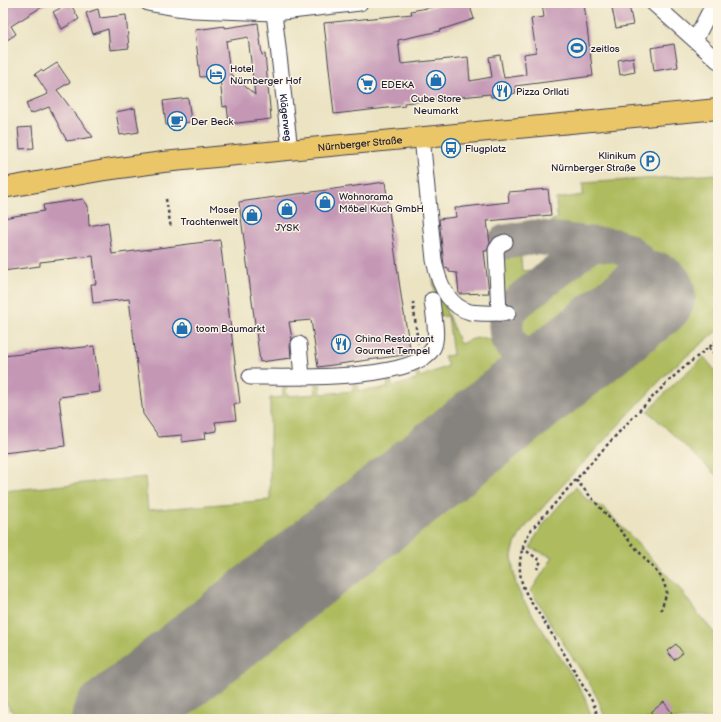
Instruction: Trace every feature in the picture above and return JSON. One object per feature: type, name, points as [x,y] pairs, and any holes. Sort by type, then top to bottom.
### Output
[{"type":"main road","name":"Nürnberger Straße","points":[[3,188],[133,166],[718,109]]},
{"type":"street","points":[[148,3],[177,8],[194,6],[266,9],[360,3]]},
{"type":"street","points":[[653,3],[718,61]]},
{"type":"street","points":[[695,40],[714,3]]},
{"type":"street","name":"Klägerweg","points":[[266,9],[290,150]]},
{"type":"street","points":[[422,137],[434,260],[437,274],[448,296],[463,309],[482,313],[504,313],[496,250],[500,244],[505,242]]},
{"type":"street","points":[[250,377],[359,375],[394,369],[420,360],[426,357],[433,348],[436,340],[432,300]]},
{"type":"street","points":[[299,344],[302,377]]},
{"type":"path","points":[[166,199],[171,228]]},
{"type":"path","points":[[413,302],[420,360]]},
{"type":"path","points":[[597,719],[595,706],[529,599],[522,584],[520,572],[522,548],[531,530],[645,406],[672,378],[718,340]]},
{"type":"path","points":[[709,347],[715,355]]},
{"type":"path","points":[[576,480],[662,578],[667,592],[661,610]]},
{"type":"path","points":[[522,548],[541,561],[536,569]]},
{"type":"green space","points":[[718,174],[718,330],[669,371],[569,478],[522,531],[515,544],[512,556],[516,585],[523,600],[575,680],[585,698],[592,719],[132,719],[670,295],[642,259],[627,244],[553,235],[552,220],[557,219],[556,199],[583,195],[583,183]]},
{"type":"green space","points":[[549,244],[578,247],[503,306],[498,251],[520,247],[522,271],[551,268]]},
{"type":"green space","points":[[597,249],[616,251],[631,260],[640,270],[645,280],[642,289],[630,301],[555,358],[543,364],[532,363],[523,352],[515,338],[513,328],[515,317],[528,300],[552,279],[578,260]]},
{"type":"green space","points":[[433,279],[460,344],[481,338],[495,341],[501,345],[517,361],[520,367],[522,376],[518,387],[98,719],[17,719],[3,698],[3,491],[145,477],[148,510],[270,500],[270,398],[283,397],[283,386],[286,386],[287,396],[316,394],[315,384],[320,384],[321,394],[354,391],[354,381],[358,381],[359,391],[388,388],[387,378],[390,378],[393,387],[417,379],[414,370],[417,368],[420,377],[448,366],[444,356],[453,355],[448,316],[438,317]]},
{"type":"green space","points":[[704,357],[718,374],[718,477],[648,411],[678,380]]},
{"type":"green space","points":[[576,487],[586,499],[605,509],[680,589],[698,614],[718,637],[718,719],[605,719],[593,690],[531,591],[553,557],[530,548],[544,523]]},
{"type":"building","points":[[3,3],[48,3],[11,26],[16,34],[3,43]]},
{"type":"building","points":[[70,3],[79,19],[62,29],[53,12]]},
{"type":"building","points":[[453,3],[469,3],[474,19],[440,31],[398,40],[401,64],[468,57],[470,81],[492,77],[489,57],[500,55],[504,78],[526,75],[524,54],[536,52],[531,19],[544,17],[542,3],[584,3],[593,76],[515,86],[516,93],[491,97],[490,94],[404,103],[405,106],[334,114],[324,23],[412,14],[411,11]]},
{"type":"building","points":[[629,5],[633,25],[616,28],[612,8]]},
{"type":"building","points":[[98,9],[100,18],[126,15],[129,48],[110,50],[108,29],[93,34],[86,13]]},
{"type":"building","name":"Hotel Nürnberger Hof","points":[[258,23],[262,55],[265,54],[271,119],[229,124],[227,106],[223,107],[220,79],[212,80],[212,76],[200,77],[195,30],[225,26],[225,28]],"holes":[[[248,37],[255,95],[230,73],[226,41]]]},
{"type":"building","points":[[674,44],[678,67],[654,71],[651,48]]},
{"type":"building","points":[[633,57],[635,72],[620,75],[618,60]]},
{"type":"building","points":[[57,63],[70,82],[57,90],[93,137],[67,141],[49,107],[30,114],[26,103],[48,94],[35,74],[41,70],[43,72]]},
{"type":"building","points":[[188,98],[191,122],[166,125],[163,101]]},
{"type":"building","points":[[135,108],[139,132],[120,135],[116,112]]},
{"type":"building","points":[[32,127],[34,148],[20,149],[18,128]]},
{"type":"building","points":[[385,182],[411,354],[318,367],[311,320],[289,322],[292,339],[290,345],[291,358],[260,362],[239,202]]},
{"type":"building","points":[[548,189],[551,215],[487,221],[490,243],[487,251],[484,251],[489,293],[459,294],[457,273],[449,272],[449,269],[445,268],[444,266],[439,219],[456,217],[455,208],[509,202],[508,192]]},
{"type":"building","name":"toom Baumarkt","points":[[83,199],[88,206],[89,226],[108,222],[112,254],[220,240],[240,403],[234,404],[236,420],[215,422],[217,431],[204,433],[205,439],[182,442],[182,435],[159,437],[143,414],[129,299],[93,303],[91,284],[96,284],[93,256],[40,262],[40,266],[3,271],[3,218],[44,211],[43,205]]},
{"type":"building","points":[[94,346],[100,392],[59,397],[65,446],[3,453],[3,356]]},
{"type":"building","points":[[676,644],[683,653],[674,660],[667,651]]},
{"type":"building","points":[[664,702],[672,713],[664,719],[656,719],[651,712]]},
{"type":"taxiway","points":[[505,242],[534,237],[591,244]]},
{"type":"taxiway","points":[[541,384],[508,339],[506,332],[506,320],[510,310],[524,297],[591,244],[616,246],[631,254],[638,260],[648,273],[651,281],[652,295]]},
{"type":"runway","points":[[115,719],[652,295]]},
{"type":"place","name":"zeitlos","points":[[577,48]]},
{"type":"place","name":"Hotel Nürnberger Hof","points":[[216,74]]},
{"type":"place","name":"Cube Store Neumarkt","points":[[436,80]]},
{"type":"place","name":"EDEKA","points":[[367,84]]},
{"type":"place","name":"Pizza Orllati","points":[[502,91]]},
{"type":"place","name":"Der Beck","points":[[177,121]]},
{"type":"place","name":"Flugplatz","points":[[451,148]]},
{"type":"place","name":"Klinikum Nürnberger Straße","points":[[650,161]]},
{"type":"place","name":"Wohnorama Möbel Kuch GmbH","points":[[325,202]]},
{"type":"place","name":"JYSK","points":[[287,209]]},
{"type":"place","name":"Moser Trachtenwelt","points":[[252,215]]},
{"type":"place","name":"toom Baumarkt","points":[[182,328]]},
{"type":"place","name":"China Restaurant Gourmet Tempel","points":[[341,344]]}]
